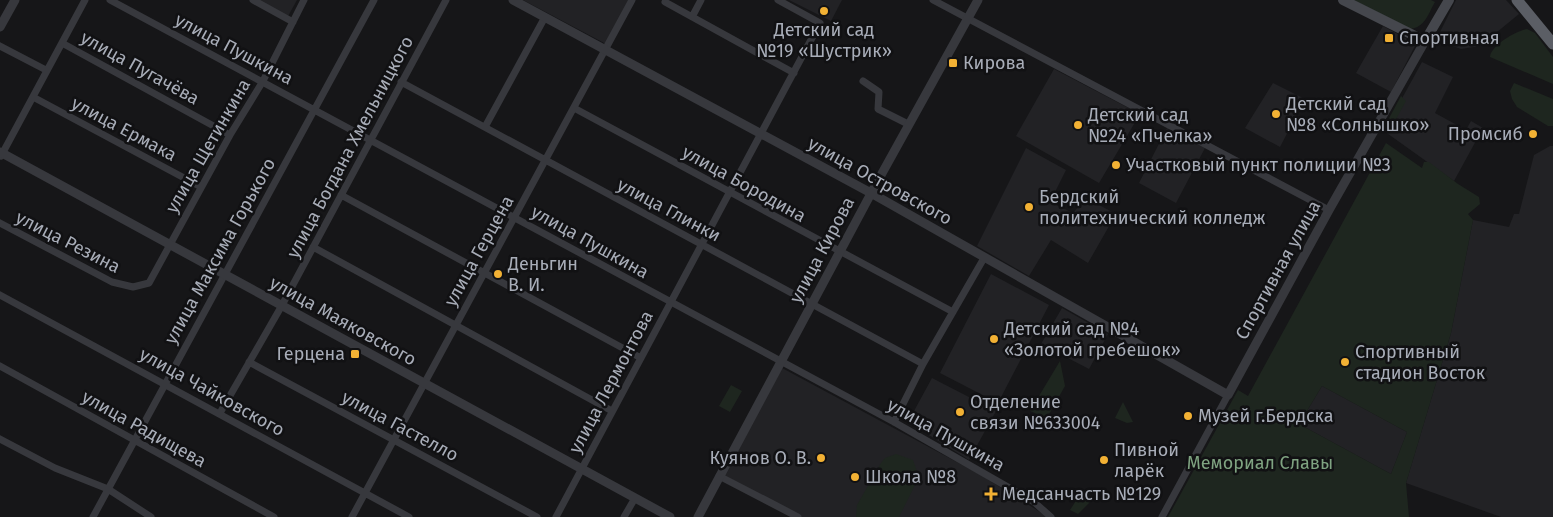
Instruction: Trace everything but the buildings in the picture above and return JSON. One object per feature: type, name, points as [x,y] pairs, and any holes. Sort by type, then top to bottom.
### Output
[{"type":"highway","points":[[1517,0],[1553,44]]},
{"type":"main road","points":[[1344,0],[1425,41],[1449,0]]},
{"type":"street","points":[[0,27],[15,0]]},
{"type":"street","points":[[1,154],[85,0]]},
{"type":"street","name":"улица Пушкина","points":[[110,0],[371,139],[781,363],[894,422],[1034,502],[1051,517]]},
{"type":"street","points":[[253,0],[293,22]]},
{"type":"street","name":"улица Щетинкина","points":[[123,286],[132,287],[148,283],[230,134],[263,81],[304,0]]},
{"type":"street","name":"улица Максима Горького","points":[[93,517],[374,0]]},
{"type":"street","name":"улица Богдана Хмельницкого","points":[[220,413],[281,307],[446,0]]},
{"type":"street","name":"улица Островского","points":[[513,0],[871,193],[1228,395]]},
{"type":"street","name":"улица Герцена","points":[[352,517],[632,0]]},
{"type":"street","points":[[692,17],[701,0]]},
{"type":"street","name":"улица Лермонтова","points":[[556,517],[820,23],[778,0]]},
{"type":"street","points":[[933,0],[1329,210]]},
{"type":"street","name":"улица Кирова","points":[[698,517],[908,124],[978,0]]},
{"type":"street","points":[[665,2],[794,73]]},
{"type":"street","points":[[485,127],[545,17]]},
{"type":"street","name":"Спортивная улица","points":[[1162,517],[1329,210],[1425,41]]},
{"type":"street","name":"улица Пугачёва","points":[[62,43],[230,134]]},
{"type":"street","points":[[0,46],[46,70]]},
{"type":"street","points":[[863,81],[879,92],[878,109],[908,124]]},
{"type":"street","name":"улица Глинки","points":[[401,82],[923,364]]},
{"type":"street","name":"улица Ермака","points":[[33,96],[201,187]]},
{"type":"street","name":"улица Бородина","points":[[574,108],[839,253],[953,312]]},
{"type":"street","name":"улица Маяковского","points":[[1,154],[226,273],[281,307],[670,517]]},
{"type":"street","points":[[341,195],[641,358]]},
{"type":"street","name":"улица Резина","points":[[0,223],[123,286]]},
{"type":"street","points":[[313,247],[612,411]]},
{"type":"street","points":[[894,422],[923,364],[984,258]]},
{"type":"street","name":"улица Чайковского","points":[[0,295],[166,383],[409,517]]},
{"type":"street","name":"улица Гастелло","points":[[249,362],[537,517]]},
{"type":"street","name":"улица Радищева","points":[[0,366],[274,517]]},
{"type":"street","points":[[0,439],[55,468],[108,489],[150,517]]},
{"type":"street","points":[[719,476],[798,517]]},
{"type":"street","points":[[624,517],[635,498]]},
{"type":"shaded area","points":[[255,0],[297,0],[287,18]]},
{"type":"shaded area","points":[[523,0],[629,0],[606,44]]},
{"type":"shaded area","name":"Детский сад №19 «Шустрик»","points":[[789,0],[842,0],[831,21]]},
{"type":"shaded area","points":[[1456,0],[1506,0],[1519,14],[1480,46],[1461,49],[1442,42],[1438,36]]},
{"type":"shaded area","points":[[1383,26],[1416,44],[1391,92],[1356,73]]},
{"type":"shaded area","points":[[1422,62],[1453,77],[1435,113],[1466,130],[1471,121],[1483,128],[1454,181],[1384,131]]},
{"type":"shaded area","name":"Детский сад №24 «Пчелка»","points":[[1054,69],[1140,114],[1099,183],[1016,136]]},
{"type":"shaded area","name":"Детский сад №8 «Солнышко»","points":[[1273,83],[1305,99],[1280,147],[1245,128]]},
{"type":"shaded area","points":[[1167,128],[1205,148],[1176,203],[1139,183]]},
{"type":"shaded area","points":[[1553,146],[1553,517],[1501,517],[1406,483],[1451,333],[1473,220],[1509,227],[1514,214],[1519,214],[1534,155]]},
{"type":"shaded area","name":"Бердский политехнический колледж","points":[[1026,148],[1066,170],[1050,202],[1073,213],[1086,198],[1116,214],[1088,263],[1051,240],[1029,276],[977,246]]},
{"type":"shaded area","name":"Детский сад №4 «Золотой гребешок»","points":[[991,274],[1049,305],[998,403],[940,373]]},
{"type":"shaded area","points":[[1062,308],[1108,334],[1089,369],[1041,344]]},
{"type":"shaded area","points":[[782,368],[979,474],[1048,517],[802,517],[724,475]]},
{"type":"shaded area","points":[[932,378],[996,411],[969,460],[908,422]]},
{"type":"shaded area","points":[[1322,386],[1407,432],[1391,474],[1299,424]]},
{"type":"green space","points":[[1354,0],[1431,0],[1435,2],[1422,23],[1409,29]]},
{"type":"green space","points":[[1527,29],[1535,33],[1553,57],[1553,84],[1490,57],[1491,52],[1499,43]]},
{"type":"green space","points":[[1514,83],[1553,99],[1553,126],[1548,126],[1517,107],[1510,91]]},
{"type":"green space","points":[[1401,96],[1406,101],[1394,123],[1389,124],[1387,122]]},
{"type":"green space","name":"Мемориал Славы","points":[[1386,143],[1422,168],[1424,162],[1429,162],[1479,197],[1480,204],[1468,214],[1473,220],[1451,333],[1406,483],[1409,517],[1168,517],[1238,390],[1248,396]],"holes":[[[1322,386],[1407,432],[1391,474],[1299,424]]]},
{"type":"green space","points":[[1060,361],[1065,386],[1047,418],[1030,411]]},
{"type":"green space","points":[[731,385],[742,391],[730,412],[719,406]]},
{"type":"green space","points":[[1123,402],[1133,422],[1127,423],[1115,418]]},
{"type":"green space","points":[[896,454],[913,460],[919,477],[899,517],[856,517],[857,505],[881,463],[885,458]]},
{"type":"green space","points":[[1079,496],[1090,502],[1078,514],[1070,510]]},
{"type":"place","name":"Детский сад №19 «Шустрик»","points":[[824,11]]},
{"type":"place","name":"Спортивная","points":[[1389,38]]},
{"type":"place","name":"Кирова","points":[[953,63]]},
{"type":"place","name":"Детский сад №8 «Солнышко»","points":[[1276,114]]},
{"type":"place","name":"Детский сад №24 «Пчелка»","points":[[1078,125]]},
{"type":"place","name":"Промсиб","points":[[1533,134]]},
{"type":"place","name":"Участковый пункт полиции №3","points":[[1116,165]]},
{"type":"place","name":"Бердский политехнический колледж","points":[[1029,207]]},
{"type":"place","name":"Деньгин В. И.","points":[[498,274]]},
{"type":"place","name":"Детский сад №4 «Золотой гребешок»","points":[[994,339]]},
{"type":"place","name":"Герцена","points":[[355,354]]},
{"type":"place","name":"Спортивный стадион Восток","points":[[1345,362]]},
{"type":"place","name":"Отделение связи №633004","points":[[960,412]]},
{"type":"place","name":"Музей г.Бердска","points":[[1188,416]]},
{"type":"place","name":"Куянов О. В.","points":[[821,458]]},
{"type":"place","name":"Пивной ларёк","points":[[1104,460]]},
{"type":"place","name":"Школа №8","points":[[855,477]]},
{"type":"place","name":"Медсанчасть №129","points":[[991,494]]}]
